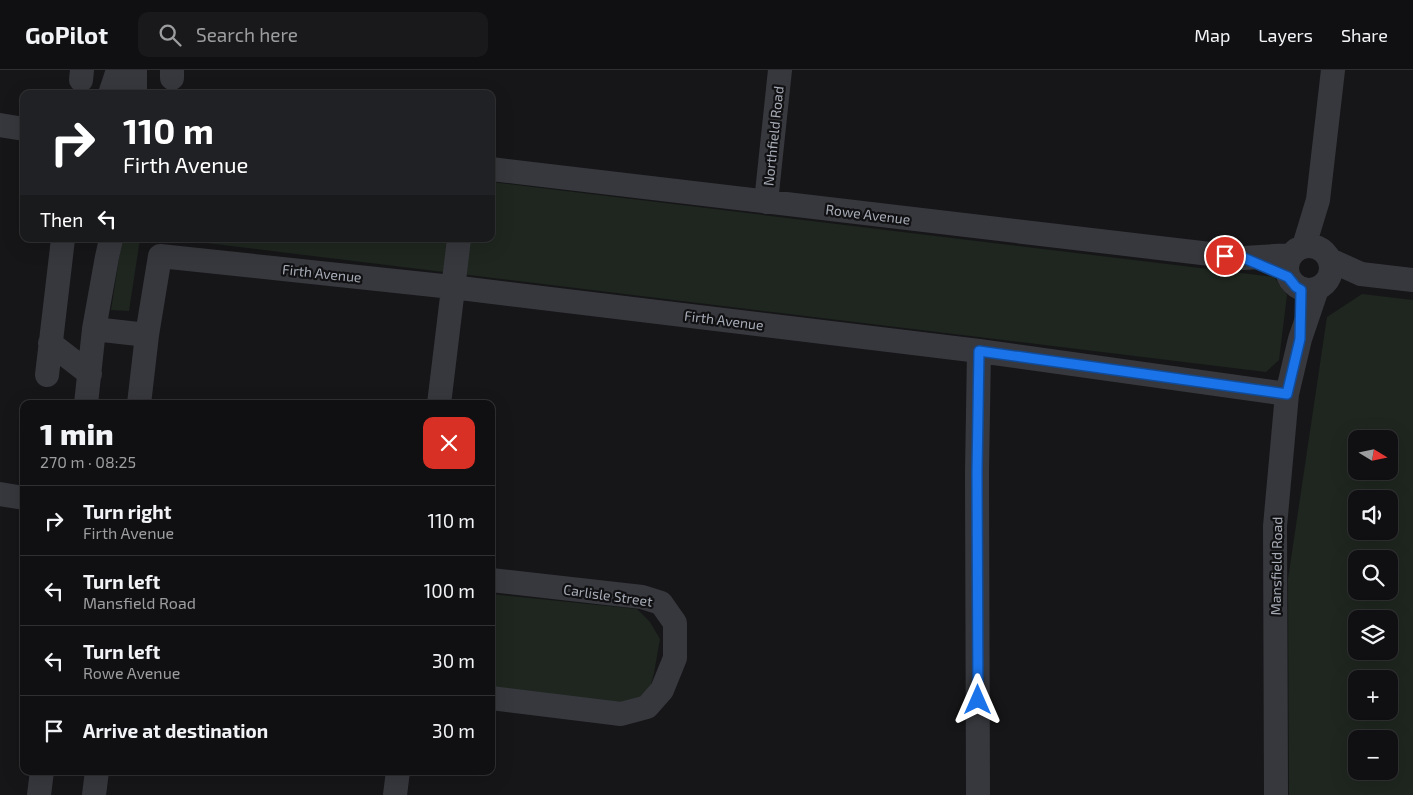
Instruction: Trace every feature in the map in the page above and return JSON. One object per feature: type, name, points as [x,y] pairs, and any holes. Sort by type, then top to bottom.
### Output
[{"type":"street","points":[[111,90],[118,70]]},
{"type":"street","points":[[135,70],[135,90]]},
{"type":"street","name":"Northfield Road","points":[[766,202],[780,70]]},
{"type":"street","name":"Mansfield Road","points":[[1276,795],[1275,526],[1287,394],[1300,339],[1333,70]]},
{"type":"street","name":"Rowe Avenue","points":[[495,170],[1244,258],[1413,280]]},
{"type":"street","points":[[47,375],[63,242]]},
{"type":"street","points":[[439,400],[458,242]]},
{"type":"street","points":[[87,400],[94,329],[108,245]]},
{"type":"street","name":"Firth Avenue","points":[[147,335],[160,256],[452,287],[979,351],[1287,394]]},
{"type":"street","points":[[94,329],[147,335],[139,400]]},
{"type":"street","points":[[50,343],[90,374]]},
{"type":"street","points":[[978,795],[977,472],[979,351]]},
{"type":"street","points":[[0,494],[20,497]]},
{"type":"street","name":"Carlisle Street","points":[[495,580],[642,597],[661,603],[675,623],[675,658],[662,690],[646,707],[621,714],[495,698]]},
{"type":"street","points":[[39,795],[42,775]]},
{"type":"street","points":[[94,795],[96,775]]},
{"type":"street","points":[[395,795],[398,775]]},
{"type":"shaded area","points":[[495,182],[1274,277],[1287,295],[1279,360],[1266,372],[198,242],[495,242]]},
{"type":"shaded area","points":[[122,242],[140,242],[129,311],[111,310]]},
{"type":"shaded area","points":[[1362,294],[1413,300],[1413,795],[1289,795],[1288,579],[1327,317]]},
{"type":"shaded area","points":[[495,594],[637,609],[650,622],[660,639],[650,689],[639,700],[620,707],[495,692]]},
{"type":"route","points":[[978,700],[977,472],[979,351],[1287,394],[1300,339],[1301,290],[1288,277],[1244,258],[1225,256]]}]
